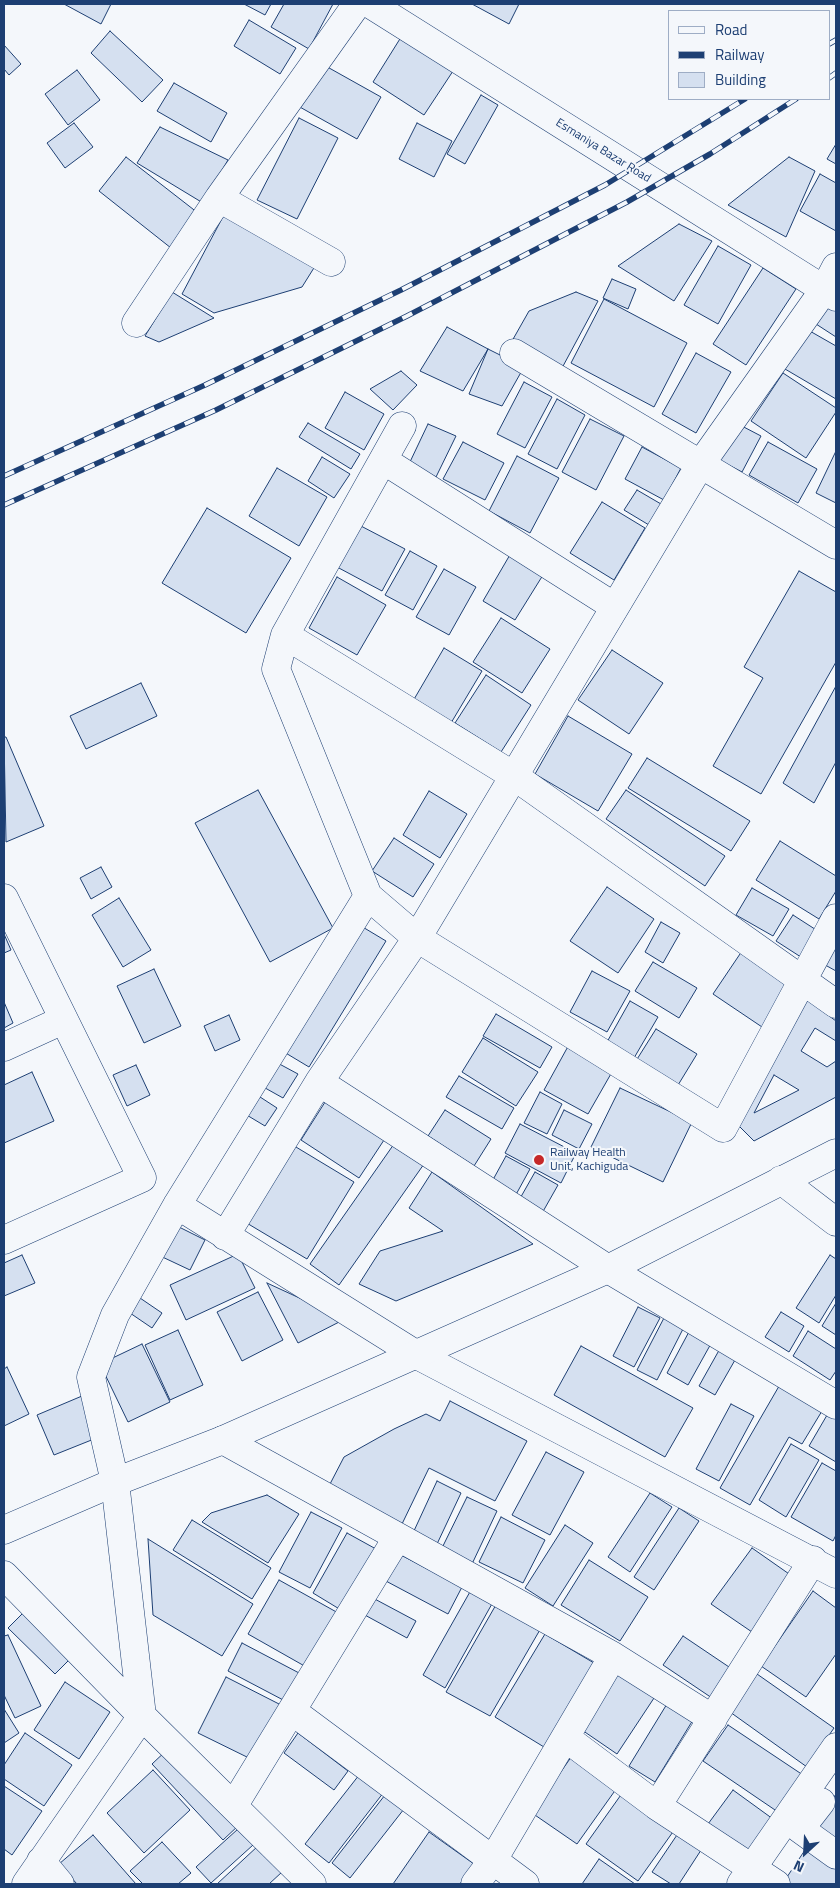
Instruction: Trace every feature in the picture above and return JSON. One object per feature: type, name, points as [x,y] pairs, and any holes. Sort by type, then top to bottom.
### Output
[{"type":"street","points":[[136,323],[219,198],[358,4]]},
{"type":"street","name":"Esmaniya Bazar Road","points":[[370,4],[832,285]]},
{"type":"street","points":[[219,198],[330,262]]},
{"type":"street","points":[[225,1236],[319,1082],[418,938],[700,465],[832,285]]},
{"type":"street","points":[[514,353],[836,545]]},
{"type":"street","points":[[402,426],[285,635],[276,670],[368,896],[418,938],[723,1128],[836,918]]},
{"type":"street","points":[[383,460],[615,607]]},
{"type":"street","points":[[285,635],[514,776],[836,1004]]},
{"type":"street","points":[[26,1884],[142,1716],[115,1482],[91,1377],[115,1315],[177,1205],[368,896]]},
{"type":"street","points":[[4,898],[142,1178],[4,1240]]},
{"type":"street","points":[[4,1047],[63,1020]]},
{"type":"street","points":[[319,1082],[608,1269],[836,1405]]},
{"type":"street","points":[[4,1530],[115,1482],[224,1440],[608,1269],[781,1180],[836,1154]]},
{"type":"street","points":[[781,1180],[836,1222]]},
{"type":"street","points":[[177,1205],[417,1355],[813,1560],[836,1574]]},
{"type":"street","points":[[224,1440],[613,1656],[713,1718]]},
{"type":"street","points":[[234,1805],[398,1538]]},
{"type":"street","points":[[657,1806],[813,1560]]},
{"type":"street","points":[[4,1575],[142,1716],[312,1884]]},
{"type":"street","points":[[475,1884],[493,1860],[613,1656]]},
{"type":"street","points":[[292,1710],[525,1884]]},
{"type":"street","points":[[566,1738],[747,1876],[776,1884]]},
{"type":"street","points":[[836,1747],[800,1829],[836,1855]]},
{"type":"street","points":[[747,1876],[836,1781]]},
{"type":"street","points":[[41,1860],[60,1884]]},
{"type":"building","points":[[64,4],[111,4],[101,24]]},
{"type":"building","points":[[244,4],[271,4],[265,15]]},
{"type":"building","points":[[284,4],[333,4],[309,49],[271,27]]},
{"type":"building","points":[[472,4],[519,4],[509,24]]},
{"type":"building","points":[[249,20],[296,48],[280,74],[234,46]]},
{"type":"building","points":[[110,31],[163,80],[142,102],[91,53]]},
{"type":"building","points":[[403,34],[455,68],[424,115],[373,82]]},
{"type":"building","points":[[4,45],[21,64],[9,75],[4,69]]},
{"type":"building","points":[[322,64],[381,97],[357,139],[298,106]]},
{"type":"building","points":[[77,70],[100,100],[68,125],[45,94]]},
{"type":"building","points":[[174,83],[227,113],[211,142],[157,111]]},
{"type":"building","points":[[481,95],[498,105],[465,164],[447,154]]},
{"type":"building","points":[[299,118],[338,138],[297,219],[257,200]]},
{"type":"building","points":[[74,123],[93,147],[65,168],[47,143]]},
{"type":"building","points":[[417,123],[452,141],[434,177],[399,159]]},
{"type":"building","points":[[160,127],[228,160],[203,203],[137,163]]},
{"type":"building","points":[[836,144],[836,164],[827,159]]},
{"type":"building","points":[[126,157],[198,213],[171,248],[99,191]]},
{"type":"building","points":[[789,157],[815,171],[786,237],[728,205]]},
{"type":"building","points":[[820,174],[836,183],[836,231],[800,211]]},
{"type":"building","points":[[226,211],[317,263],[302,287],[214,313],[182,294]]},
{"type":"building","points":[[679,224],[712,241],[674,301],[618,266]]},
{"type":"building","points":[[718,246],[751,265],[718,324],[684,305]]},
{"type":"building","points":[[763,268],[796,289],[746,365],[713,344]]},
{"type":"building","points":[[612,279],[636,289],[628,309],[603,298]]},
{"type":"building","points":[[172,292],[214,318],[159,342],[145,336]]},
{"type":"building","points":[[576,292],[598,301],[562,368],[512,341],[529,311]]},
{"type":"building","points":[[604,299],[687,343],[654,407],[571,363]]},
{"type":"building","points":[[830,301],[836,305],[836,337],[816,324]]},
{"type":"building","points":[[447,327],[488,349],[463,391],[420,371]]},
{"type":"building","points":[[808,330],[836,346],[836,399],[785,369]]},
{"type":"building","points":[[488,349],[524,367],[502,406],[469,394]]},
{"type":"building","points":[[696,353],[731,372],[696,433],[662,414]]},
{"type":"building","points":[[401,371],[417,385],[393,410],[370,389]]},
{"type":"building","points":[[783,373],[836,408],[836,412],[806,458],[751,421]]},
{"type":"building","points":[[524,382],[552,397],[525,448],[497,434]]},
{"type":"building","points":[[345,392],[384,414],[364,450],[325,428]]},
{"type":"building","points":[[557,399],[585,415],[557,469],[528,454]]},
{"type":"building","points":[[590,419],[624,436],[596,490],[562,472]]},
{"type":"building","points":[[308,423],[360,454],[351,469],[299,437]]},
{"type":"building","points":[[428,424],[456,436],[436,477],[409,464]]},
{"type":"building","points":[[738,424],[761,436],[742,472],[719,460]]},
{"type":"building","points":[[463,442],[504,463],[485,500],[443,479]]},
{"type":"building","points":[[768,442],[817,469],[798,503],[749,475]]},
{"type":"building","points":[[642,447],[681,468],[664,500],[625,479]]},
{"type":"building","points":[[836,451],[836,503],[816,493]]},
{"type":"building","points":[[517,456],[559,478],[530,533],[489,511]]},
{"type":"building","points":[[322,457],[350,474],[334,498],[308,481]]},
{"type":"building","points":[[277,468],[327,497],[299,546],[249,516]]},
{"type":"building","points":[[637,490],[661,504],[649,525],[624,510]]},
{"type":"building","points":[[602,502],[645,528],[614,580],[570,553]]},
{"type":"building","points":[[207,508],[291,558],[246,633],[162,583]]},
{"type":"building","points":[[359,525],[405,549],[382,591],[337,567]]},
{"type":"building","points":[[410,551],[437,566],[413,610],[385,595]]},
{"type":"building","points":[[511,553],[543,575],[515,620],[483,601]]},
{"type":"building","points":[[444,569],[476,587],[449,635],[416,617]]},
{"type":"building","points":[[799,571],[836,592],[836,662],[761,794],[713,766],[763,678],[744,667]]},
{"type":"building","points":[[337,577],[386,605],[357,655],[309,628]]},
{"type":"building","points":[[501,618],[550,649],[522,693],[473,662]]},
{"type":"building","points":[[444,648],[482,671],[451,723],[413,701]]},
{"type":"building","points":[[612,650],[663,683],[629,734],[578,700]]},
{"type":"building","points":[[486,675],[531,705],[501,752],[455,723]]},
{"type":"building","points":[[141,683],[157,716],[86,749],[70,716]]},
{"type":"building","points":[[836,686],[836,762],[814,803],[783,783]]},
{"type":"building","points":[[568,716],[632,754],[598,811],[535,774]]},
{"type":"building","points":[[4,737],[6,737],[44,826],[6,842]]},
{"type":"building","points":[[647,758],[750,821],[731,851],[628,788]]},
{"type":"building","points":[[258,790],[333,928],[270,962],[195,823]]},
{"type":"building","points":[[626,790],[725,856],[705,886],[606,819]]},
{"type":"building","points":[[429,791],[467,814],[440,858],[403,835]]},
{"type":"building","points":[[394,838],[434,864],[413,897],[372,871]]},
{"type":"building","points":[[780,841],[836,876],[836,891],[819,919],[756,880]]},
{"type":"building","points":[[101,867],[112,887],[91,899],[80,878]]},
{"type":"building","points":[[607,887],[654,919],[618,973],[570,941]]},
{"type":"building","points":[[752,888],[789,909],[773,936],[736,915]]},
{"type":"building","points":[[119,898],[151,950],[123,967],[92,915]]},
{"type":"building","points":[[793,915],[821,933],[804,959],[776,941]]},
{"type":"building","points":[[661,922],[680,933],[663,963],[645,952]]},
{"type":"building","points":[[361,926],[386,941],[309,1067],[284,1052]]},
{"type":"building","points":[[836,930],[836,971],[818,961]]},
{"type":"building","points":[[4,934],[11,950],[4,953]]},
{"type":"building","points":[[742,951],[793,986],[765,1029],[713,994]]},
{"type":"building","points":[[653,962],[697,988],[679,1018],[635,991]]},
{"type":"building","points":[[154,969],[181,1026],[144,1043],[117,986]]},
{"type":"building","points":[[592,971],[630,991],[607,1032],[570,1012]]},
{"type":"building","points":[[806,999],[836,1021],[836,1041],[815,1028],[801,1051],[827,1067],[836,1061],[836,1097],[754,1141],[738,1125]],"holes":[[[774,1075],[799,1090],[754,1113]]]},
{"type":"building","points":[[630,1001],[658,1017],[634,1058],[607,1042]]},
{"type":"building","points":[[4,1002],[13,1023],[4,1028]]},
{"type":"building","points":[[496,1014],[552,1047],[540,1068],[483,1036]]},
{"type":"building","points":[[229,1015],[240,1040],[215,1051],[204,1026]]},
{"type":"building","points":[[656,1029],[697,1054],[675,1090],[634,1064]]},
{"type":"building","points":[[483,1038],[538,1072],[516,1106],[462,1072]]},
{"type":"building","points":[[571,1041],[616,1065],[588,1114],[544,1090]]},
{"type":"building","points":[[272,1060],[298,1074],[283,1098],[258,1084]]},
{"type":"building","points":[[136,1065],[150,1095],[127,1106],[113,1075]]},
{"type":"building","points":[[32,1072],[54,1121],[4,1143],[4,1085]]},
{"type":"building","points":[[459,1076],[514,1108],[502,1129],[446,1097]]},
{"type":"building","points":[[620,1088],[692,1122],[663,1182],[591,1147]]},
{"type":"building","points":[[540,1092],[562,1104],[547,1134],[524,1123]]},
{"type":"building","points":[[257,1095],[277,1108],[265,1126],[245,1114]]},
{"type":"building","points":[[327,1099],[386,1137],[359,1178],[301,1140]]},
{"type":"building","points":[[445,1110],[491,1139],[474,1166],[428,1136]]},
{"type":"building","points":[[564,1110],[592,1124],[579,1149],[552,1135]]},
{"type":"building","points":[[520,1124],[576,1153],[561,1183],[505,1153]]},
{"type":"building","points":[[291,1144],[354,1182],[307,1259],[245,1222]]},
{"type":"building","points":[[394,1144],[424,1164],[339,1285],[310,1264]]},
{"type":"building","points":[[506,1156],[530,1169],[513,1200],[489,1187]]},
{"type":"building","points":[[432,1172],[533,1244],[396,1301],[359,1284],[380,1251],[443,1231],[409,1208]]},
{"type":"building","points":[[535,1172],[558,1185],[541,1215],[518,1202]]},
{"type":"building","points":[[171,1223],[205,1240],[190,1270],[156,1254]]},
{"type":"building","points":[[238,1254],[255,1288],[186,1320],[170,1285]]},
{"type":"building","points":[[22,1255],[35,1283],[4,1296],[4,1263]]},
{"type":"building","points":[[830,1255],[836,1259],[836,1295],[819,1323],[796,1308]]},
{"type":"building","points":[[267,1283],[345,1319],[298,1343]]},
{"type":"building","points":[[258,1292],[283,1340],[242,1361],[217,1312]]},
{"type":"building","points":[[140,1298],[162,1313],[152,1328],[130,1313]]},
{"type":"building","points":[[836,1303],[836,1335],[822,1326]]},
{"type":"building","points":[[638,1307],[660,1318],[634,1367],[613,1356]]},
{"type":"building","points":[[781,1312],[804,1326],[789,1352],[765,1337]]},
{"type":"building","points":[[665,1316],[684,1327],[657,1380],[637,1370]]},
{"type":"building","points":[[691,1328],[713,1340],[688,1385],[667,1373]]},
{"type":"building","points":[[178,1330],[203,1385],[170,1400],[145,1345]]},
{"type":"building","points":[[808,1331],[836,1349],[836,1371],[830,1380],[793,1356]]},
{"type":"building","points":[[142,1344],[170,1402],[128,1422],[100,1364]]},
{"type":"building","points":[[722,1345],[739,1353],[715,1395],[699,1386]]},
{"type":"building","points":[[581,1346],[693,1408],[665,1457],[554,1395]]},
{"type":"building","points":[[7,1367],[29,1414],[4,1426],[4,1369]]},
{"type":"building","points":[[782,1381],[825,1406],[802,1444],[789,1437],[750,1505],[720,1488]]},
{"type":"building","points":[[82,1396],[99,1437],[54,1455],[37,1415]]},
{"type":"building","points":[[450,1401],[527,1441],[495,1501],[429,1468],[402,1524],[330,1484],[344,1457],[394,1429],[426,1414],[440,1421]]},
{"type":"building","points":[[731,1404],[754,1416],[719,1481],[696,1469]]},
{"type":"building","points":[[830,1410],[836,1414],[836,1462],[809,1446]]},
{"type":"building","points":[[791,1444],[819,1460],[786,1517],[759,1500]]},
{"type":"building","points":[[546,1452],[584,1472],[550,1535],[512,1515]]},
{"type":"building","points":[[822,1463],[836,1471],[836,1535],[833,1541],[791,1517]]},
{"type":"building","points":[[437,1481],[461,1493],[437,1544],[413,1533]]},
{"type":"building","points":[[650,1493],[672,1507],[630,1572],[608,1557]]},
{"type":"building","points":[[267,1495],[299,1514],[268,1563],[202,1522],[211,1513]]},
{"type":"building","points":[[467,1497],[497,1511],[472,1564],[441,1550]]},
{"type":"building","points":[[679,1508],[699,1521],[654,1590],[634,1577]]},
{"type":"building","points":[[311,1512],[342,1528],[310,1588],[279,1572]]},
{"type":"building","points":[[501,1517],[545,1540],[523,1583],[479,1562]]},
{"type":"building","points":[[192,1520],[271,1568],[252,1599],[173,1550]]},
{"type":"building","points":[[565,1525],[593,1543],[553,1606],[525,1588]]},
{"type":"building","points":[[347,1533],[376,1549],[341,1610],[313,1593]]},
{"type":"building","points":[[148,1539],[253,1604],[222,1656],[153,1615]]},
{"type":"building","points":[[752,1548],[792,1576],[752,1632],[711,1604]]},
{"type":"building","points":[[399,1554],[462,1587],[448,1614],[384,1580]]},
{"type":"building","points":[[589,1560],[648,1597],[620,1641],[561,1605]]},
{"type":"building","points":[[279,1580],[340,1614],[308,1668],[248,1634]]},
{"type":"building","points":[[471,1590],[493,1602],[445,1688],[423,1675]]},
{"type":"building","points":[[813,1591],[836,1608],[836,1654],[806,1697],[761,1666]]},
{"type":"building","points":[[371,1597],[416,1621],[407,1638],[363,1614]]},
{"type":"building","points":[[497,1603],[541,1628],[490,1716],[446,1692]]},
{"type":"building","points":[[24,1612],[71,1658],[55,1674],[8,1628]]},
{"type":"building","points":[[545,1634],[594,1663],[544,1747],[495,1717]]},
{"type":"building","points":[[8,1635],[41,1706],[15,1718],[4,1695],[4,1636]]},
{"type":"building","points":[[683,1636],[732,1669],[712,1698],[663,1665]]},
{"type":"building","points":[[242,1643],[301,1674],[287,1702],[228,1671]]},
{"type":"building","points":[[618,1670],[656,1695],[617,1754],[579,1728]]},
{"type":"building","points":[[757,1674],[834,1728],[807,1767],[730,1712]]},
{"type":"building","points":[[226,1677],[281,1705],[253,1760],[198,1733]]},
{"type":"building","points":[[65,1682],[110,1712],[79,1759],[34,1730]]},
{"type":"building","points":[[670,1699],[696,1715],[655,1782],[629,1766]]},
{"type":"building","points":[[4,1709],[19,1733],[4,1743]]},
{"type":"building","points":[[728,1725],[803,1775],[778,1812],[703,1761]]},
{"type":"building","points":[[25,1733],[72,1765],[44,1806],[4,1779],[4,1765]]},
{"type":"building","points":[[298,1733],[348,1771],[334,1790],[284,1753]]},
{"type":"building","points":[[168,1749],[239,1825],[223,1840],[152,1764]]},
{"type":"building","points":[[574,1753],[619,1785],[577,1844],[532,1813]]},
{"type":"building","points":[[153,1770],[190,1810],[144,1853],[107,1813]]},
{"type":"building","points":[[363,1770],[387,1788],[329,1863],[305,1844]]},
{"type":"building","points":[[4,1786],[42,1811],[12,1855],[4,1849]]},
{"type":"building","points":[[733,1790],[773,1819],[747,1853],[708,1824]]},
{"type":"building","points":[[623,1792],[675,1829],[638,1881],[586,1844]]},
{"type":"building","points":[[836,1794],[836,1851],[809,1833]]},
{"type":"building","points":[[385,1795],[404,1809],[350,1878],[332,1863]]},
{"type":"building","points":[[238,1829],[253,1845],[211,1883],[196,1867]]},
{"type":"building","points":[[681,1829],[705,1844],[679,1884],[671,1884],[652,1872]]},
{"type":"building","points":[[429,1832],[474,1864],[460,1884],[393,1884]]},
{"type":"building","points":[[93,1835],[136,1884],[77,1884],[59,1864]]},
{"type":"building","points":[[162,1842],[191,1873],[178,1884],[143,1884],[130,1871]]},
{"type":"building","points":[[809,1844],[836,1862],[836,1884],[790,1884],[785,1880]]},
{"type":"building","points":[[258,1846],[282,1872],[269,1884],[217,1884]]},
{"type":"building","points":[[599,1859],[635,1884],[582,1884]]},
{"type":"railway","points":[[830,43],[836,40]]},
{"type":"railway","points":[[830,77],[836,73]]},
{"type":"railway","points":[[4,476],[205,385],[401,290],[605,185],[743,100]]},
{"type":"railway","points":[[4,505],[216,410],[407,316],[627,202],[710,154],[794,100]]},
{"type":"place","name":"Railway Health Unit, Kachiguda","points":[[539,1160]]}]
